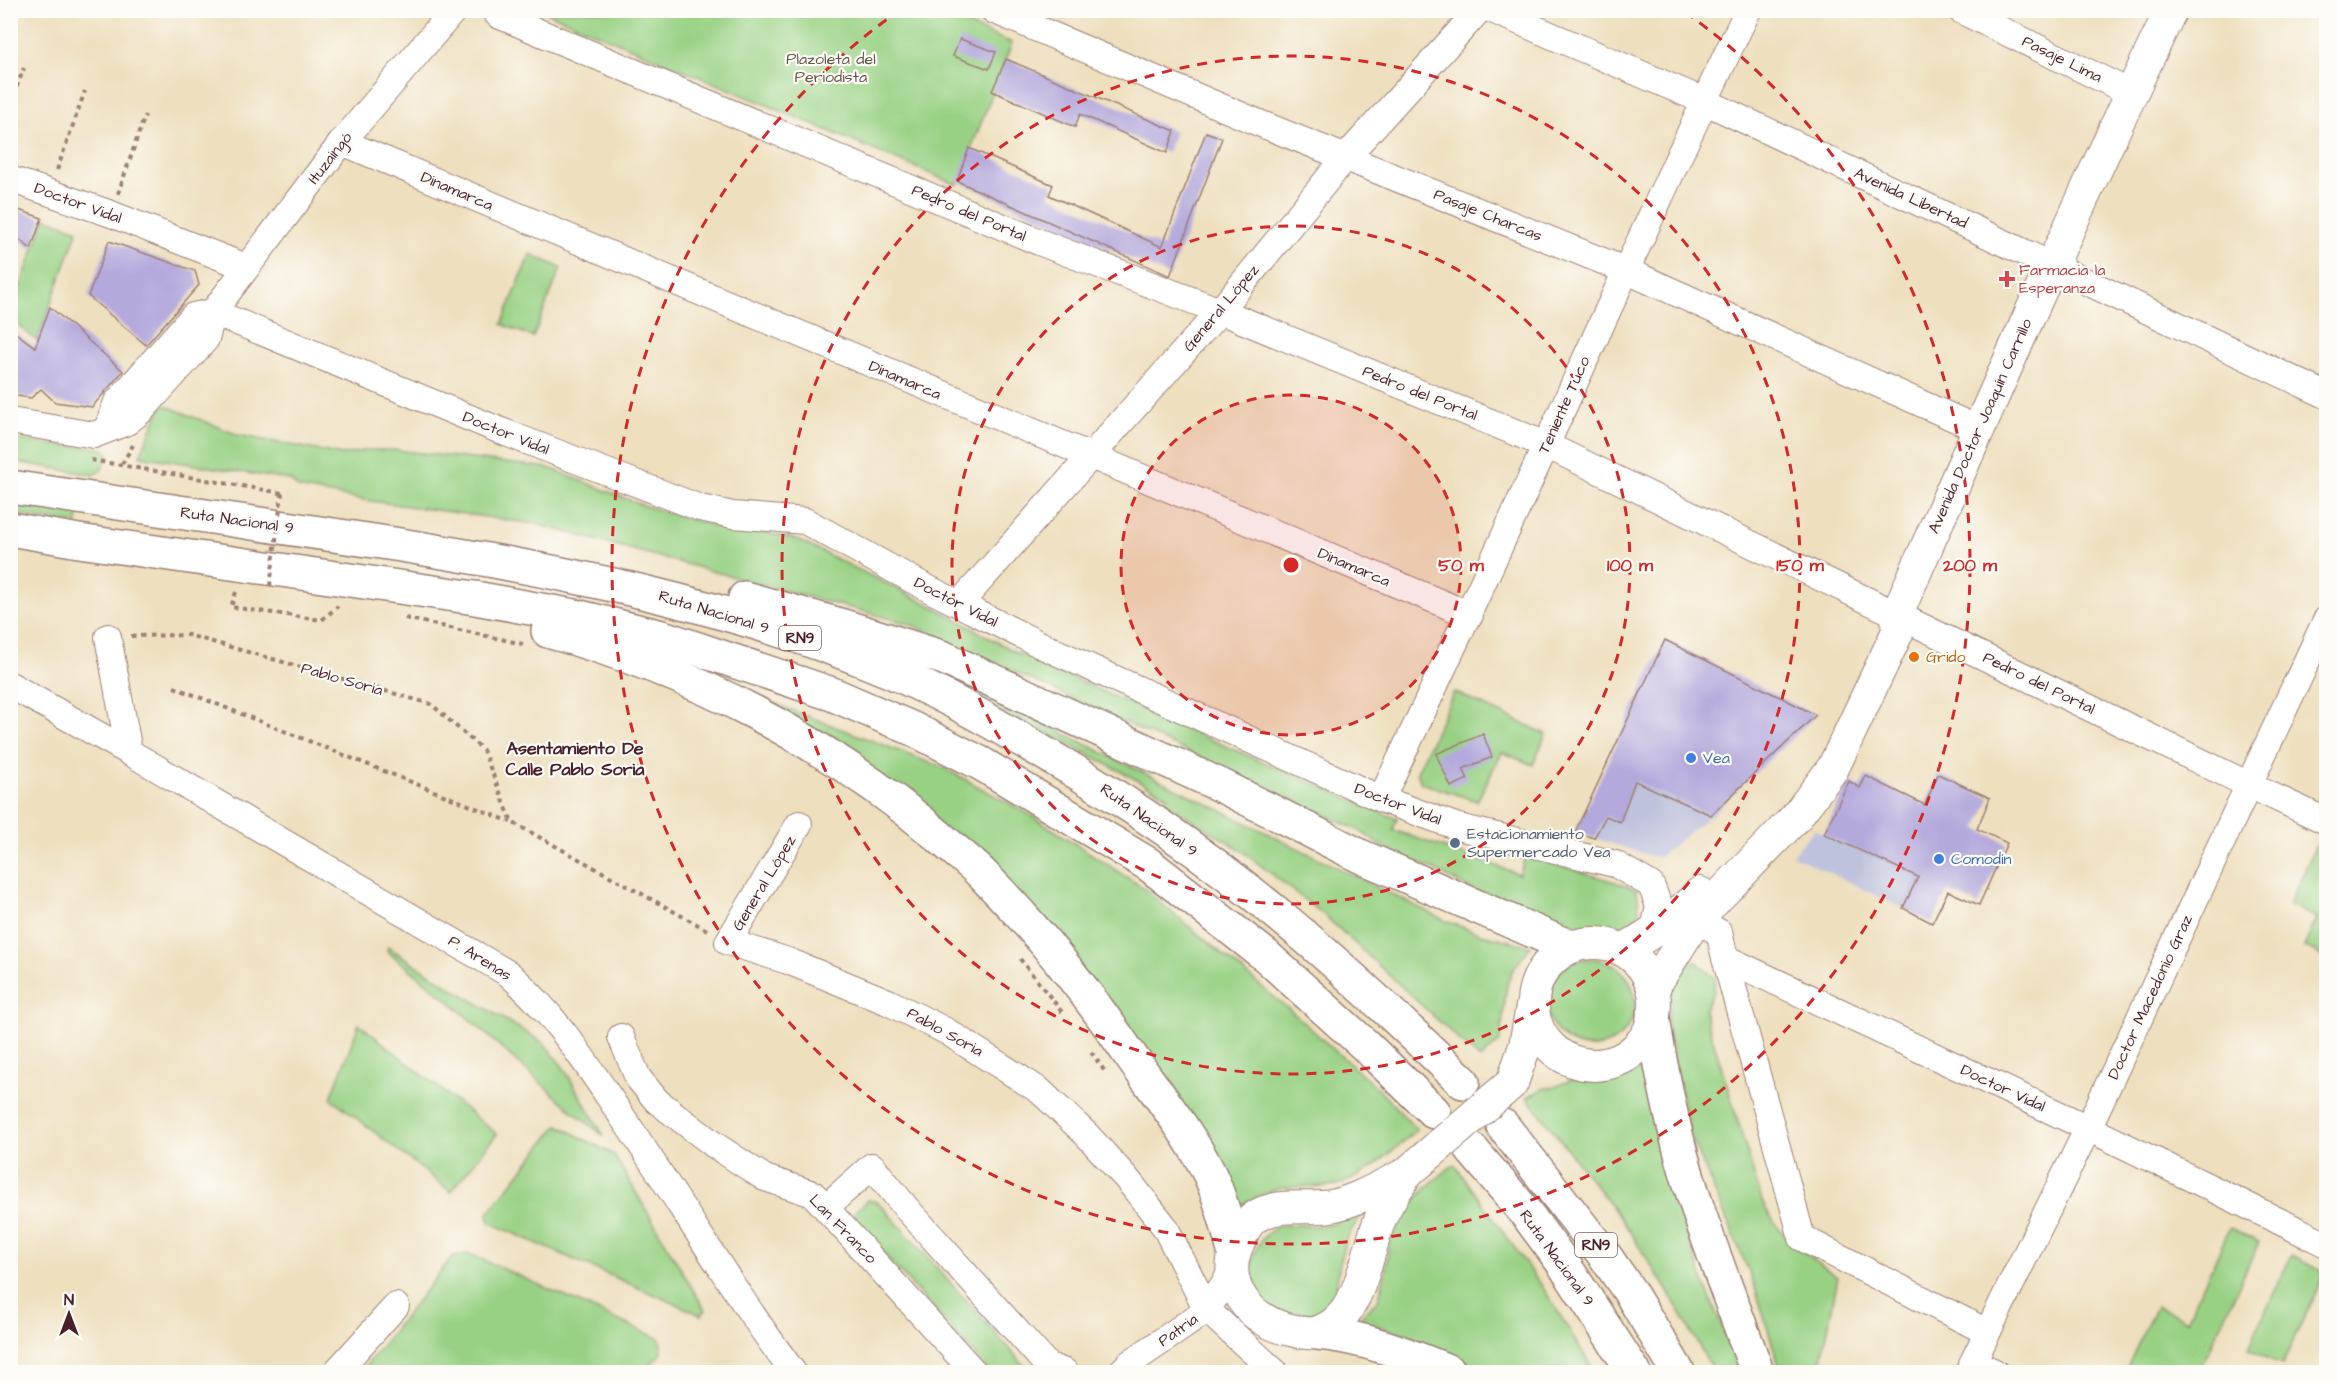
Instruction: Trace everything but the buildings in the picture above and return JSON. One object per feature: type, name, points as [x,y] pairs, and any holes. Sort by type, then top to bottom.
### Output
[{"type":"highway","name":"Ruta Nacional 9","points":[[10,487],[493,560],[658,595],[759,625],[887,669],[949,698],[1113,793],[1227,874],[1297,930],[1392,1014],[1463,1082]]},
{"type":"highway","name":"RN9","points":[[10,530],[475,598],[580,617],[662,637],[832,694],[913,729],[980,763],[1148,864],[1265,955],[1366,1046],[1434,1112]]},
{"type":"highway","points":[[493,560],[592,566],[713,589],[840,625],[944,658],[1224,787],[1360,856],[1570,947]]},
{"type":"highway","points":[[375,583],[578,639],[644,662],[714,693],[780,728],[893,799],[984,875],[1072,975],[1116,1034],[1196,1150],[1221,1203],[1233,1261]]},
{"type":"highway","points":[[1653,1002],[1659,1060],[1676,1136],[1757,1372]]},
{"type":"highway","name":"RN9","points":[[1503,1126],[1605,1256],[1630,1292],[1678,1372]]},
{"type":"highway","name":"Ruta Nacional 9","points":[[1472,1150],[1539,1230],[1634,1372]]},
{"type":"highway","points":[[1317,1333],[1338,1334],[1402,1352],[1450,1372]]},
{"type":"main road","name":"Avenida Doctor Joaquín Carrillo","points":[[1623,950],[1653,933],[1688,905],[1789,800],[1814,768],[1884,625],[1897,614],[2052,265],[2171,10]]},
{"type":"main road","name":"Avenida Doctor Joaquín Carrillo","points":[[1653,1002],[1695,921],[1796,817],[1833,768],[1898,631],[1897,614]]},
{"type":"main road","points":[[1512,1083],[1525,1046],[1534,987],[1542,970],[1554,956],[1570,947],[1588,943],[1606,944],[1623,950],[1636,960],[1646,973],[1653,1002],[1647,1032],[1637,1046],[1624,1056],[1608,1063],[1592,1064],[1575,1062],[1558,1053],[1545,1040],[1536,1024],[1532,1006]]},
{"type":"main road","points":[[1406,1174],[1382,1214],[1355,1298],[1338,1321],[1317,1333],[1303,1333],[1281,1328],[1261,1318],[1237,1294],[1233,1261],[1244,1229],[1255,1218],[1272,1210],[1331,1206],[1351,1200],[1406,1174],[1512,1083],[1575,1062]]},
{"type":"street","name":"Ituzaingó","points":[[10,421],[94,435],[127,422],[142,410],[206,339],[213,312],[342,142],[454,10]]},
{"type":"street","name":"Pedro del Portal","points":[[494,10],[498,15],[1039,242],[1220,311],[1546,445],[2326,821]]},
{"type":"street","name":"Pasaje Charcas","points":[[993,10],[1345,158],[1625,270],[1978,429]]},
{"type":"street","name":"General López","points":[[960,603],[1220,311],[1345,158],[1479,10]]},
{"type":"street","name":"Avenida Libertad","points":[[1492,10],[1704,101],[2326,395]]},
{"type":"street","name":"Teniente Tuco","points":[[1381,799],[1470,615],[1625,270],[1748,10]]},
{"type":"street","name":"Pasaje Lima","points":[[1960,10],[2131,93]]},
{"type":"street","name":"Dinamarca","points":[[342,142],[1470,615]]},
{"type":"street","name":"Doctor Vidal","points":[[10,179],[111,214],[246,267]]},
{"type":"street","name":"Doctor Vidal","points":[[213,312],[485,425],[700,508],[733,514],[805,520],[857,551],[1124,684],[1381,799],[1458,827],[1615,864],[1650,885],[1659,906],[1653,933]]},
{"type":"street","name":"Doctor Macedonio Graz","points":[[1979,1369],[1987,1332],[2088,1128],[2326,620]]},
{"type":"street","points":[[108,637],[129,752]]},
{"type":"street","name":"P. Arenas","points":[[10,685],[509,974],[536,998],[574,1047],[675,1196],[759,1327],[793,1372]]},
{"type":"street","name":"General López","points":[[728,942],[799,824]]},
{"type":"street","points":[[1695,921],[1719,932],[1802,1238],[1987,1332]]},
{"type":"street","name":"Pablo Soria","points":[[728,942],[788,961],[888,1002],[946,1031],[1040,1091],[1119,1170],[1165,1227],[1207,1310],[1275,1372]]},
{"type":"street","name":"Doctor Vidal","points":[[1725,958],[2088,1128],[2326,1244]]},
{"type":"street","name":"Lan Franco","points":[[621,1037],[638,1078],[657,1101],[712,1144],[765,1178],[813,1194],[974,1372]]},
{"type":"street","points":[[826,1207],[872,1166],[908,1210],[1048,1366],[1065,1372]]},
{"type":"street","points":[[1233,1261],[1207,1310],[1232,1320],[1281,1328]]},
{"type":"street","points":[[336,1372],[396,1306]]},
{"type":"street","name":"Patria","points":[[1120,1369],[1207,1310]]},
{"type":"path","points":[[10,104],[24,68]]},
{"type":"path","points":[[50,192],[85,91]]},
{"type":"path","points":[[111,214],[145,115]]},
{"type":"path","points":[[122,464],[282,493],[270,586]]},
{"type":"path","points":[[234,592],[231,607],[322,620],[338,606],[345,606]]},
{"type":"path","points":[[398,616],[531,646]]},
{"type":"path","name":"Pablo Soria","points":[[108,637],[188,635],[430,704],[483,750],[512,822]]},
{"type":"path","points":[[174,687],[512,822],[728,942]]},
{"type":"path","points":[[1015,952],[1068,1018]]},
{"type":"path","points":[[1087,1046],[1111,1080]]},
{"type":"shaded area","points":[[1635,781],[1711,815],[1658,858],[1594,838],[1606,816],[1620,822]]},
{"type":"shaded area","points":[[1814,829],[1918,877],[1903,908],[1792,855]]},
{"type":"green space","name":"Plazoleta del Periodista","points":[[543,11],[934,11],[1012,43],[957,185]]},
{"type":"green space","points":[[45,218],[78,230],[37,341],[11,319],[11,313]]},
{"type":"green space","points":[[530,254],[561,268],[533,337],[502,324]]},
{"type":"green space","points":[[164,405],[238,435],[343,455],[368,450],[396,450],[549,468],[642,505],[717,527],[774,534],[798,540],[936,608],[1015,652],[1197,734],[1397,819],[1393,830],[1519,874],[1526,856],[1615,882],[1637,890],[1639,911],[1635,918],[1624,926],[1607,927],[1557,924],[1516,913],[1431,868],[1391,852],[1358,830],[910,624],[536,524],[364,500],[298,488],[290,480],[140,456],[159,411]]},
{"type":"green space","points":[[10,438],[55,445],[102,448],[109,454],[102,469],[94,475],[11,461]]},
{"type":"green space","points":[[11,503],[78,513],[77,524],[11,514]]},
{"type":"green space","points":[[965,690],[996,701],[1063,733],[1446,921],[1481,934],[1531,946],[1512,971],[1507,984],[1500,1041],[1480,1059],[1324,915],[1241,850],[1166,803],[1167,796],[1054,736],[981,702]]},
{"type":"green space","points":[[1454,692],[1546,734],[1533,765],[1502,752],[1477,801],[1421,783],[1417,772]]},
{"type":"green space","points":[[747,693],[946,769],[1034,817],[1142,887],[1292,1012],[1380,1091],[1417,1130],[1373,1166],[1343,1183],[1277,1189],[1258,1196],[1234,1210],[1076,963]]},
{"type":"green space","points":[[2317,843],[2326,848],[2326,958],[2304,947],[2317,918],[2289,905]]},
{"type":"green space","points":[[388,947],[544,1043],[563,1067],[604,1136],[570,1109],[448,1000],[387,951]]},
{"type":"green space","points":[[1591,959],[1608,962],[1622,972],[1632,986],[1635,1003],[1632,1020],[1622,1034],[1608,1044],[1591,1047],[1574,1044],[1560,1034],[1550,1020],[1547,1003],[1550,986],[1560,972],[1574,962]]},
{"type":"green space","points":[[1697,962],[1715,978],[1714,991],[1704,1010],[1762,1201],[1776,1224],[1794,1244],[1838,1277],[1821,1364],[1823,1372],[1781,1372],[1754,1284],[1689,1131],[1667,1024],[1671,1004],[1671,986],[1686,964]]},
{"type":"green space","points":[[359,1024],[497,1134],[451,1192],[331,1098]]},
{"type":"green space","points":[[1644,1068],[1649,1107],[1669,1184],[1739,1372],[1714,1372],[1670,1295],[1623,1221],[1527,1097],[1545,1088],[1571,1080],[1608,1079]]},
{"type":"green space","points":[[558,1125],[614,1155],[705,1310],[701,1315],[490,1223],[488,1213]]},
{"type":"green space","points":[[1454,1164],[1542,1286],[1595,1372],[1473,1372],[1411,1336],[1357,1320],[1378,1300],[1385,1275],[1391,1227],[1429,1185]]},
{"type":"green space","points":[[868,1200],[878,1202],[1030,1372],[990,1372],[855,1222],[854,1213]]},
{"type":"green space","points":[[1370,1203],[1346,1240],[1334,1292],[1323,1309],[1313,1315],[1295,1319],[1262,1303],[1256,1295],[1251,1276],[1257,1248],[1268,1233],[1282,1226],[1330,1225]]},
{"type":"green space","points":[[2230,1228],[2259,1242],[2199,1372],[2125,1372],[2156,1306],[2187,1320]]},
{"type":"green space","points":[[470,1254],[660,1339],[662,1353],[642,1372],[361,1372],[453,1256]]},
{"type":"green space","points":[[2291,1256],[2325,1272],[2282,1365],[2248,1349]]},
{"type":"place","name":"Farmacia la Esperanza","points":[[2007,279]]},
{"type":"place","name":"Grido","points":[[1914,657]]},
{"type":"place","name":"Vea","points":[[1691,758]]},
{"type":"place","name":"Estacionamiento Supermercado Vea","points":[[1455,843]]},
{"type":"place","name":"Comodín","points":[[1939,859]]},
{"type":"district","name":"Asentamiento De Calle Pablo Soria","points":[[575,758]]}]
